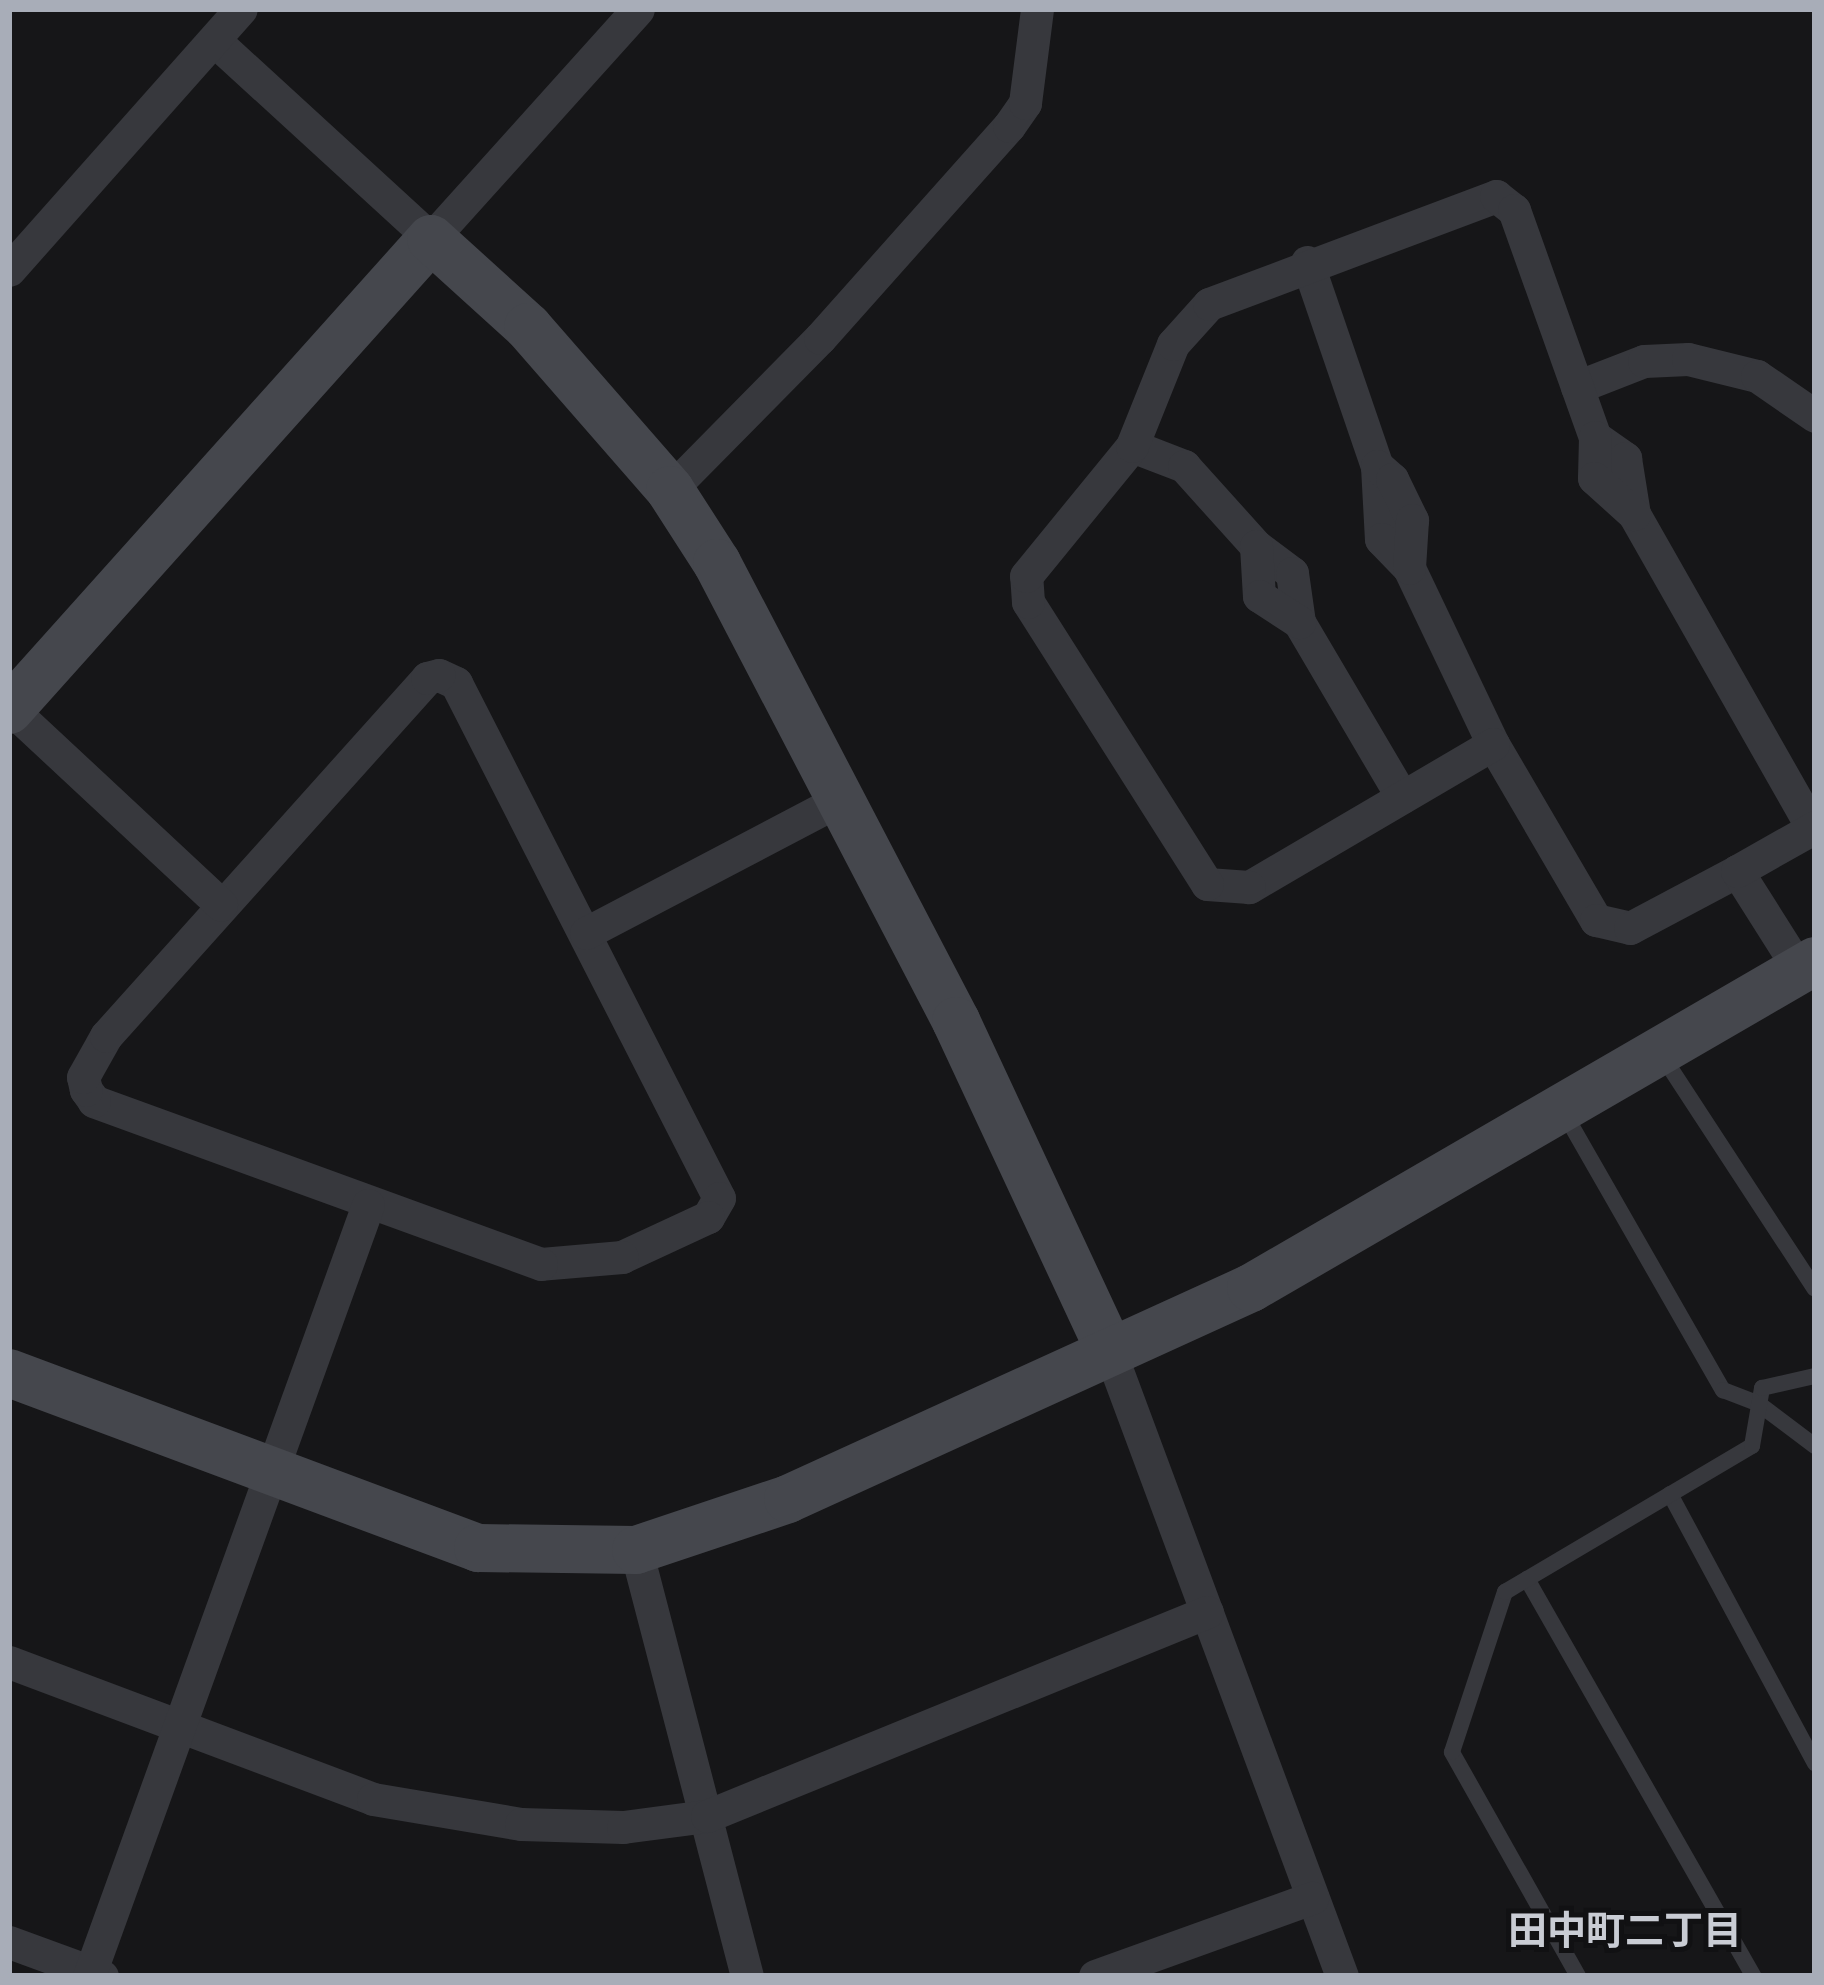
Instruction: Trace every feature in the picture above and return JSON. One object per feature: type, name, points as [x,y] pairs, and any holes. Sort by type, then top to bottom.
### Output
[{"type":"street","points":[[9,270],[241,9]]},
{"type":"street","points":[[220,905],[10,708],[638,9]]},
{"type":"street","points":[[670,490],[820,338],[1009,126],[1025,104],[1037,9]]},
{"type":"street","points":[[214,40],[528,327],[670,490],[841,799],[956,1021],[1109,1352],[1342,1976]]},
{"type":"street","points":[[1307,262],[1377,466],[1382,539],[1409,568],[1493,743],[1596,920],[1614,930],[1814,828],[1634,514],[1594,478],[1595,436],[1508,199],[1496,196],[1307,262],[1209,304],[1173,344],[1132,446],[1024,586],[1207,884],[1249,886],[1493,743]]},
{"type":"street","points":[[1577,387],[1644,362],[1688,359],[1757,376],[1813,426]]},
{"type":"street","points":[[1132,446],[1184,466],[1256,546],[1259,596],[1299,622],[1402,797]]},
{"type":"street","points":[[439,675],[456,683],[586,933],[719,1198],[715,1211],[622,1258],[567,1267],[368,1205],[94,1101],[86,1090],[83,1077],[106,1036],[427,678],[439,675]]},
{"type":"street","points":[[586,933],[841,799]]},
{"type":"street","points":[[9,1372],[478,1548],[636,1550],[788,1498],[1251,1288],[1662,1056],[1807,965],[1737,871]]},
{"type":"street","points":[[9,1942],[94,1974],[267,1468],[368,1205]]},
{"type":"street","points":[[636,1550],[747,1976]]},
{"type":"street","points":[[9,1662],[429,1813],[623,1827],[707,1816],[1207,1612]]},
{"type":"street","points":[[1095,1976],[1312,1898]]},
{"type":"lane","points":[[1662,1056],[1815,1289]]},
{"type":"lane","points":[[1563,1110],[1723,1390],[1759,1404],[1815,1445]]},
{"type":"lane","points":[[1578,1976],[1452,1751],[1505,1592],[1752,1446],[1762,1388],[1815,1376]]},
{"type":"lane","points":[[1670,1494],[1815,1763]]},
{"type":"lane","points":[[1527,1580],[1753,1976]]},
{"type":"district","name":"田中町二丁目","points":[[1625,1931]]}]
